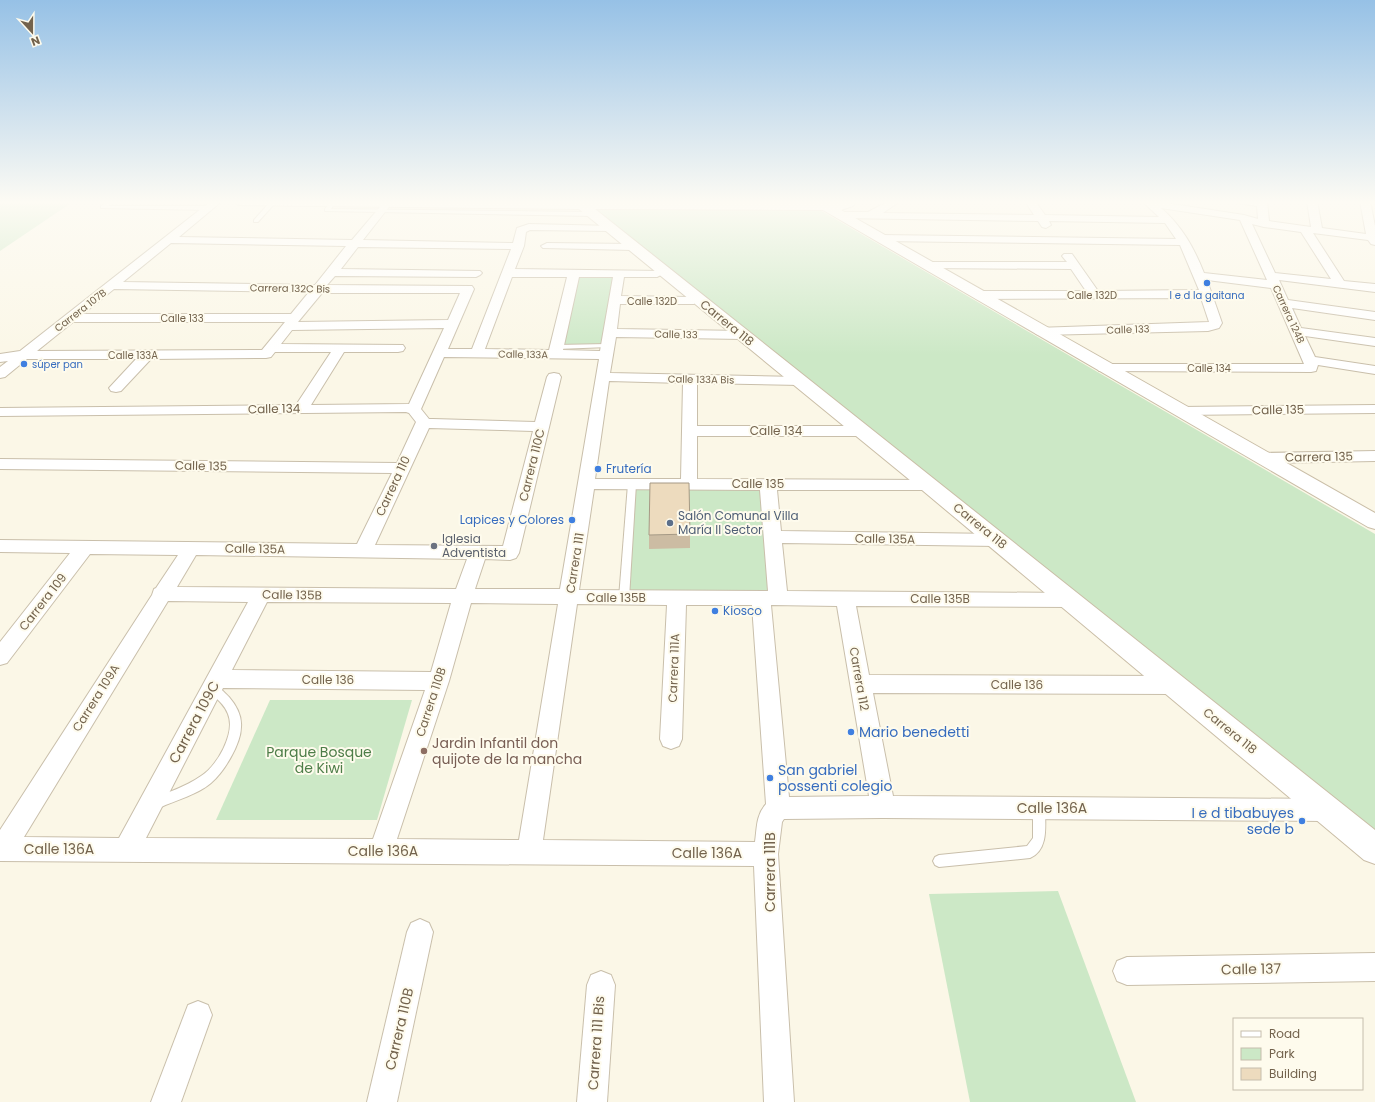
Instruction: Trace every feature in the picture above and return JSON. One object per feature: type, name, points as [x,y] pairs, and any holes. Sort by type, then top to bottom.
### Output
[{"type":"street","name":"Carrera 107B","points":[[0,374],[152,252]]},
{"type":"street","points":[[268,351],[348,252]]},
{"type":"street","points":[[477,353],[516,252]]},
{"type":"street","name":"Carrera 118","points":[[640,252],[998,540],[1375,849]]},
{"type":"street","points":[[905,252],[1104,368],[1373,520]]},
{"type":"street","points":[[1066,252],[1095,295]]},
{"type":"street","points":[[1187,252],[1206,294]]},
{"type":"street","name":"Carrera 124B","points":[[1260,252],[1311,363]]},
{"type":"street","points":[[1320,252],[1340,284]]},
{"type":"street","points":[[926,265],[1075,266]]},
{"type":"street","points":[[333,272],[476,273]]},
{"type":"street","points":[[508,273],[657,273]]},
{"type":"street","points":[[556,350],[574,273]]},
{"type":"street","name":"Carrera 111","points":[[529,852],[570,597],[618,273]]},
{"type":"street","points":[[1199,276],[1340,284],[1375,288]]},
{"type":"street","name":"Carrera 132C Bis","points":[[111,285],[318,289],[468,289]]},
{"type":"street","name":"Carrera 110","points":[[363,551],[402,468],[439,353],[468,289]]},
{"type":"street","name":"Calle 133","points":[[1041,331],[1214,326],[1216,323],[1206,294]]},
{"type":"street","name":"Calle 132D","points":[[979,295],[1206,294]]},
{"type":"street","name":"Calle 132D","points":[[614,300],[690,301]]},
{"type":"street","points":[[1284,303],[1375,316]]},
{"type":"street","name":"Calle 133","points":[[70,318],[452,324]]},
{"type":"street","points":[[1297,331],[1375,342]]},
{"type":"street","name":"Calle 133","points":[[608,344],[743,335]]},
{"type":"street","name":"Calle 133A","points":[[439,353],[556,350],[608,344]]},
{"type":"street","points":[[301,408],[340,348]]},
{"type":"street","name":"Calle 133A","points":[[0,358],[23,355],[147,355],[340,348],[398,348]]},
{"type":"street","points":[[116,388],[147,355]]},
{"type":"street","name":"Calle 134","points":[[1104,368],[1308,369],[1311,363],[1375,370]]},
{"type":"street","name":"Carrera 110C","points":[[510,553],[554,377]]},
{"type":"street","name":"Calle 133A Bis","points":[[603,377],[800,381]]},
{"type":"street","points":[[689,484],[690,379]]},
{"type":"street","name":"Calle 134","points":[[0,412],[406,408],[433,424],[542,427]]},
{"type":"street","name":"Calle 135","points":[[1180,411],[1375,409]]},
{"type":"street","name":"Calle 134","points":[[690,431],[863,431]]},
{"type":"street","name":"Carrera 135","points":[[1263,458],[1375,456]]},
{"type":"street","name":"Calle 135","points":[[0,464],[402,468]]},
{"type":"street","name":"Calle 135","points":[[587,484],[929,485]]},
{"type":"street","points":[[768,485],[772,537],[770,598],[778,808]]},
{"type":"street","name":"Calle 135A","points":[[772,537],[998,540]]},
{"type":"street","name":"Calle 135A","points":[[0,546],[510,553]]},
{"type":"street","name":"Carrera 109","points":[[0,657],[85,547]]},
{"type":"street","name":"Carrera 109A","points":[[1,849],[161,594],[191,549]]},
{"type":"street","name":"Carrera 110B","points":[[382,851],[439,681],[463,596],[478,552]]},
{"type":"street","name":"Calle 135B","points":[[161,594],[1070,600]]},
{"type":"street","name":"Carrera 109C","points":[[126,850],[262,594]]},
{"type":"street","name":"Carrera 111A","points":[[671,739],[677,598]]},
{"type":"street","name":"Carrera 112","points":[[845,599],[883,807]]},
{"type":"street","name":"Calle 136","points":[[214,684],[439,681]]},
{"type":"street","name":"Calle 136","points":[[860,684],[1174,685]]},
{"type":"street","name":"Calle 136A","points":[[778,808],[883,807],[1326,810]]},
{"type":"street","name":"Carrera 111B","points":[[778,808],[770,817],[766,854],[779,1102]]},
{"type":"street","name":"Calle 136A","points":[[1,849],[766,854]]},
{"type":"street","name":"Carrera 110B","points":[[382,1102],[420,932]]},
{"type":"street","name":"Calle 137","points":[[1127,971],[1375,966]]},
{"type":"street","name":"Carrera 111 Bis","points":[[592,1102],[601,985]]},
{"type":"street","points":[[166,1102],[198,1015]]},
{"type":"lane","points":[[624,598],[632,484]]},
{"type":"lane","points":[[148,807],[206,780],[222,762],[232,744],[237,727],[234,711],[226,698],[214,684]]},
{"type":"lane","points":[[939,861],[1030,852],[1039,840],[1039,808]]},
{"type":"green space","points":[[649,252],[893,252],[1375,534],[1375,838]]},
{"type":"green space","points":[[578,275],[615,275],[602,348],[561,348]]},
{"type":"green space","points":[[632,484],[768,485],[778,598],[624,598]]},
{"type":"green space","name":"Parque Bosque de Kiwi","points":[[270,700],[412,700],[377,820],[216,820]]},
{"type":"green space","points":[[1058,891],[1136,1102],[970,1102],[929,894]]},
{"type":"building","name":"Salón Comunal Villa María II Sector","points":[[650,483],[689,483],[690,534],[649,535]]},
{"type":"place","name":"I e d la gaitana","points":[[1207,283]]},
{"type":"place","name":"súper pan","points":[[24,364]]},
{"type":"place","name":"Frutería","points":[[598,469]]},
{"type":"place","name":"Lapices y Colores","points":[[572,520]]},
{"type":"place","name":"Salón Comunal Villa María II Sector","points":[[670,523]]},
{"type":"place","name":"Iglesia Adventista","points":[[434,546]]},
{"type":"place","name":"Kiosco","points":[[715,611]]},
{"type":"place","name":"Mario benedetti","points":[[851,732]]},
{"type":"place","name":"Jardin Infantil don quijote de la mancha","points":[[424,751]]},
{"type":"place","name":"San gabriel possenti colegio","points":[[770,778]]},
{"type":"place","name":"I e d tibabuyes sede b","points":[[1302,821]]}]
